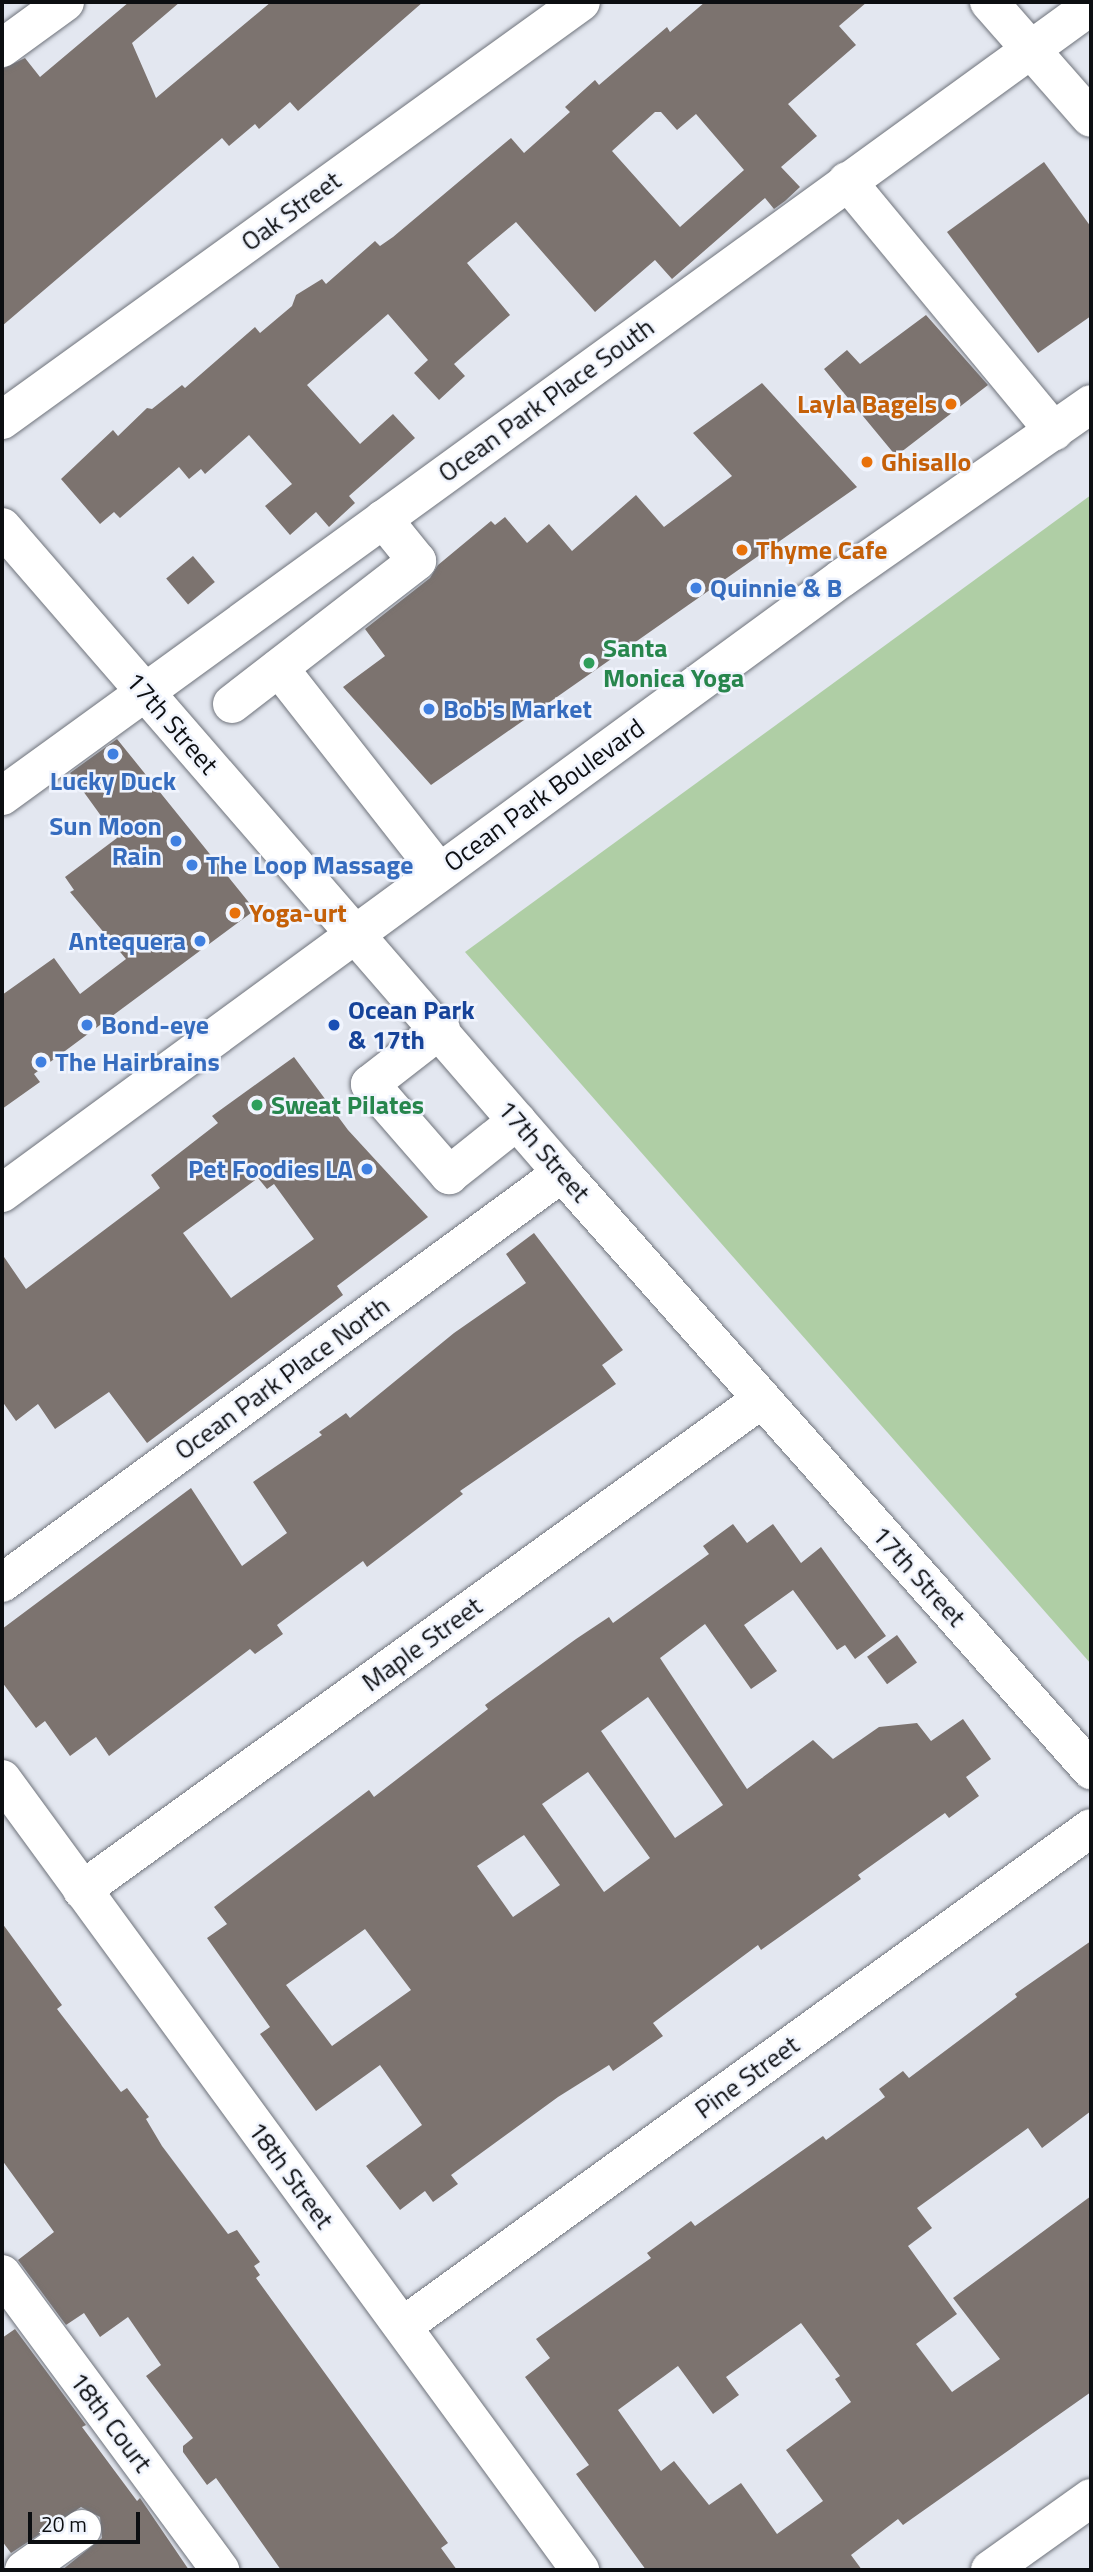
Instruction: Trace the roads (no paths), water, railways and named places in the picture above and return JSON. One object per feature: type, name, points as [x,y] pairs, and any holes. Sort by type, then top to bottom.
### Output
[{"type":"street","points":[[2,48],[65,2]]},
{"type":"street","name":"Oak Street","points":[[2,420],[581,2]]},
{"type":"street","points":[[989,2],[1091,118]]},
{"type":"street","name":"Ocean Park Place South","points":[[2,796],[1091,6]]},
{"type":"street","points":[[847,181],[1054,430]]},
{"type":"street","name":"Ocean Park Boulevard","points":[[2,1193],[842,578],[1091,404]]},
{"type":"street","points":[[232,704],[416,561],[383,519]]},
{"type":"street","name":"17th Street","points":[[2,527],[441,1030],[562,1173],[1091,1770]]},
{"type":"street","points":[[279,667],[439,872]]},
{"type":"street","points":[[441,1030],[370,1084],[449,1175],[517,1121]]},
{"type":"street","name":"Ocean Park Place North","points":[[2,1583],[562,1173]]},
{"type":"street","name":"Maple Street","points":[[82,1890],[762,1399]]},
{"type":"street","name":"18th Street","points":[[2,1779],[580,2570]]},
{"type":"street","name":"Pine Street","points":[[403,2326],[1091,1828]]},
{"type":"street","name":"18th Court","points":[[2,2273],[220,2570]]},
{"type":"street","points":[[990,2570],[1091,2498]]},
{"type":"street","points":[[24,2570],[82,2529]]},
{"type":"place","name":"Layla Bagels","points":[[951,404]]},
{"type":"place","name":"Ghisallo","points":[[867,462]]},
{"type":"place","name":"Thyme Cafe","points":[[742,550]]},
{"type":"place","name":"Quinnie & B","points":[[696,588]]},
{"type":"place","name":"Santa Monica Yoga","points":[[589,663]]},
{"type":"place","name":"Bob's Market","points":[[429,709]]},
{"type":"place","name":"Lucky Duck","points":[[113,754]]},
{"type":"place","name":"Sun Moon Rain","points":[[176,841]]},
{"type":"place","name":"The Loop Massage","points":[[192,865]]},
{"type":"place","name":"Yoga-urt","points":[[235,913]]},
{"type":"place","name":"Antequera","points":[[200,941]]},
{"type":"place","name":"Bond-eye","points":[[87,1025]]},
{"type":"place","name":"Ocean Park & 17th","points":[[334,1025]]},
{"type":"place","name":"The Hairbrains","points":[[41,1062]]},
{"type":"place","name":"Sweat Pilates","points":[[257,1105]]},
{"type":"place","name":"Pet Foodies LA","points":[[367,1169]]}]
